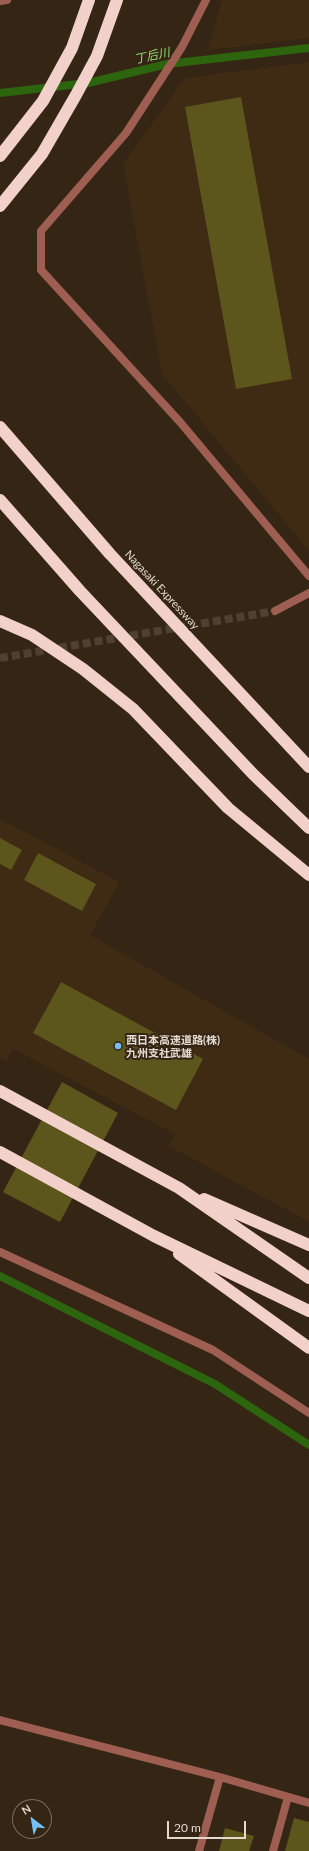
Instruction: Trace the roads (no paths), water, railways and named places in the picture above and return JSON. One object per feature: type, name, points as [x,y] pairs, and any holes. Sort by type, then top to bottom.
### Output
[{"type":"highway","points":[[0,156],[43,101],[72,48],[89,0]]},
{"type":"highway","points":[[0,206],[42,154],[76,95],[97,56],[118,0]]},
{"type":"highway","name":"Nagasaki Expressway","points":[[0,427],[110,554],[309,767]]},
{"type":"highway","points":[[0,500],[91,603],[253,774],[309,828]]},
{"type":"highway","points":[[0,621],[32,635],[64,656],[83,669],[133,709],[228,808],[309,875]]},
{"type":"highway","points":[[0,1091],[179,1188],[309,1245]]},
{"type":"highway","points":[[0,1152],[154,1236],[309,1311]]},
{"type":"highway","points":[[179,1188],[309,1278]]},
{"type":"highway","points":[[154,1236],[309,1348]]},
{"type":"street","points":[[0,1],[7,0]]},
{"type":"street","points":[[206,0],[182,48],[126,133],[41,231],[41,270],[180,422],[309,576]]},
{"type":"street","points":[[274,611],[309,593]]},
{"type":"street","points":[[0,1252],[213,1350],[309,1413]]},
{"type":"street","points":[[0,1720],[220,1777],[309,1803]]},
{"type":"street","points":[[199,1851],[220,1777]]},
{"type":"street","points":[[273,1851],[288,1797]]},
{"type":"waterway","name":"丁后川","points":[[0,93],[88,83],[167,64],[309,48]]},
{"type":"waterway","points":[[0,1276],[215,1384],[309,1445]]},
{"type":"tunnel","points":[[0,658],[275,611]]},
{"type":"place","name":"西日本高速道路(株) 九州支社武雄","points":[[118,1046]]}]
